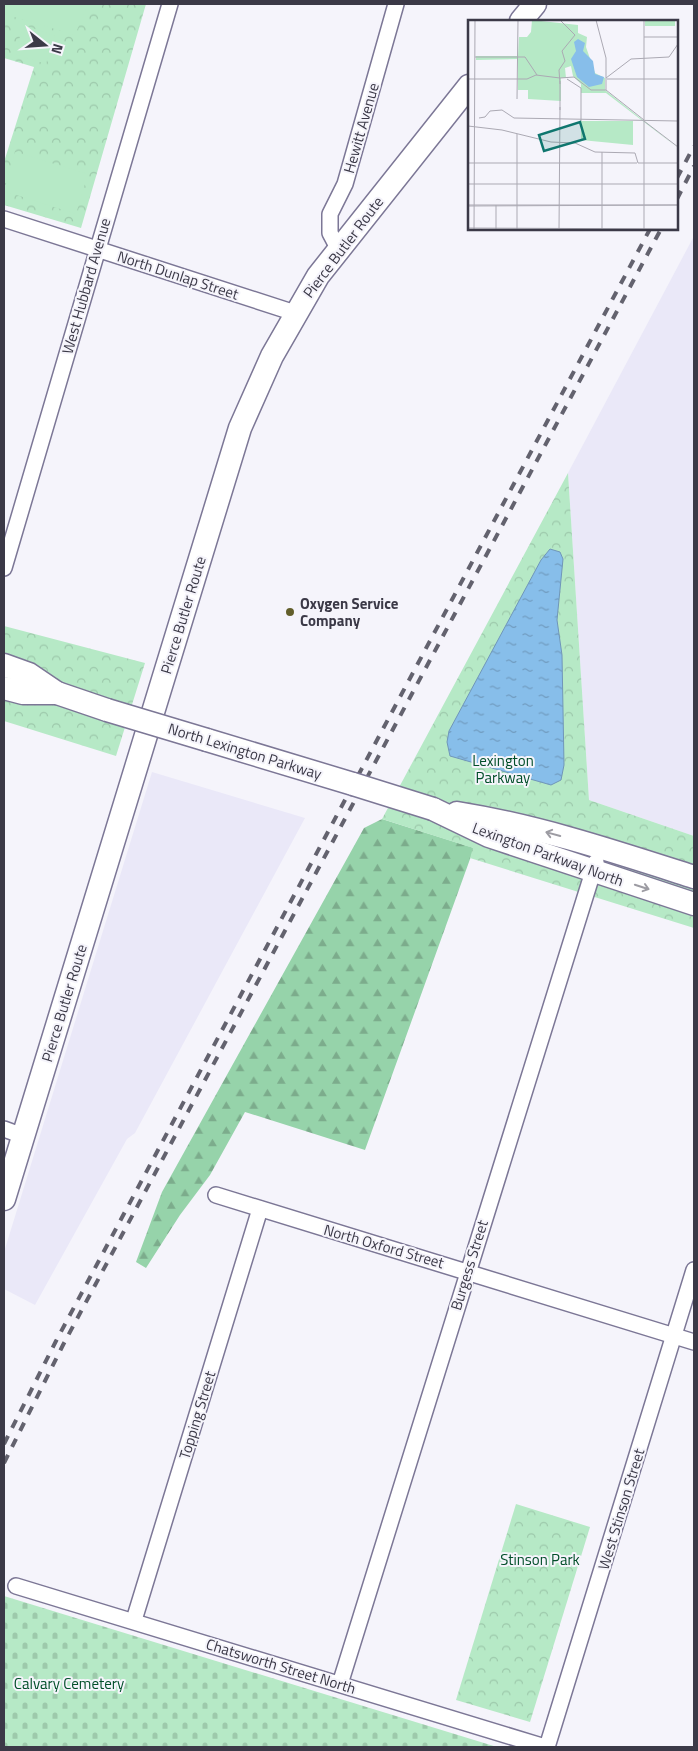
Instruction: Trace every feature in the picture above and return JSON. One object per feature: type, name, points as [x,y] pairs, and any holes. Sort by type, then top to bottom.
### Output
[{"type":"main road","points":[[522,20],[534,4]]},
{"type":"main road","name":"Pierce Butler Route","points":[[4,1199],[13,1133],[234,445],[260,380],[295,313],[339,250],[468,87]]},
{"type":"main road","points":[[4,665],[30,674],[57,693]]},
{"type":"main road","points":[[4,688],[23,693],[57,693]]},
{"type":"main road","name":"North Lexington Parkway","points":[[57,693],[107,710],[433,809]]},
{"type":"main road","name":"Lexington Parkway North","points":[[433,809],[493,818],[600,847],[694,877]]},
{"type":"main road","name":"Lexington Parkway North","points":[[433,809],[489,836],[694,904]]},
{"type":"street","name":"West Hubbard Avenue","points":[[4,568],[170,4]]},
{"type":"street","name":"Hewitt Avenue","points":[[339,250],[330,233],[330,214],[345,184],[396,4]]},
{"type":"street","name":"North Dunlap Street","points":[[4,219],[295,313]]},
{"type":"street","name":"Burgess Street","points":[[340,1684],[467,1270],[600,847]]},
{"type":"street","name":"North Oxford Street","points":[[216,1195],[467,1270],[694,1342]]},
{"type":"street","name":"Topping Street","points":[[134,1620],[260,1209]]},
{"type":"street","name":"West Stinson Street","points":[[546,1747],[694,1270]]},
{"type":"street","name":"Chatsworth Street North","points":[[16,1586],[134,1620],[546,1747]]},
{"type":"shaded area","points":[[694,236],[694,836],[589,800],[568,473]]},
{"type":"shaded area","points":[[152,772],[305,818],[135,1133],[127,1139],[35,1305],[4,1289],[4,1252]]},
{"type":"green space","points":[[4,4],[146,4],[81,228],[4,205],[4,162],[34,67],[4,58]]},
{"type":"green space","points":[[4,4],[88,4],[75,35],[4,14]]},
{"type":"green space","points":[[24,25],[55,36],[46,64],[14,54]]},
{"type":"green space","points":[[15,152],[88,174],[76,214],[4,191]]},
{"type":"green space","name":"Lexington Parkway","points":[[568,473],[589,800],[694,836],[694,928],[470,858],[473,848],[382,819]]},
{"type":"green space","points":[[4,626],[145,663],[116,756],[4,721]]},
{"type":"green space","points":[[382,819],[474,848],[365,1150],[245,1112],[210,1175],[180,1215],[146,1268],[136,1262],[162,1192],[364,828]]},
{"type":"green space","name":"Stinson Park","points":[[516,1504],[590,1527],[530,1722],[456,1700]]},
{"type":"green space","name":"Calvary Cemetery","points":[[4,1596],[497,1747],[4,1747]]},
{"type":"water","points":[[550,549],[560,552],[563,559],[557,620],[562,655],[564,765],[561,780],[551,785],[450,756],[447,742],[449,731],[541,560]]},
{"type":"railway","points":[[678,176],[694,146]]},
{"type":"railway","points":[[678,197],[694,166]]},
{"type":"railway","points":[[4,1444],[56,1341],[649,230]]},
{"type":"railway","points":[[4,1463],[63,1345],[660,230]]},
{"type":"place","name":"Oxygen Service Company","points":[[290,612]]}]
